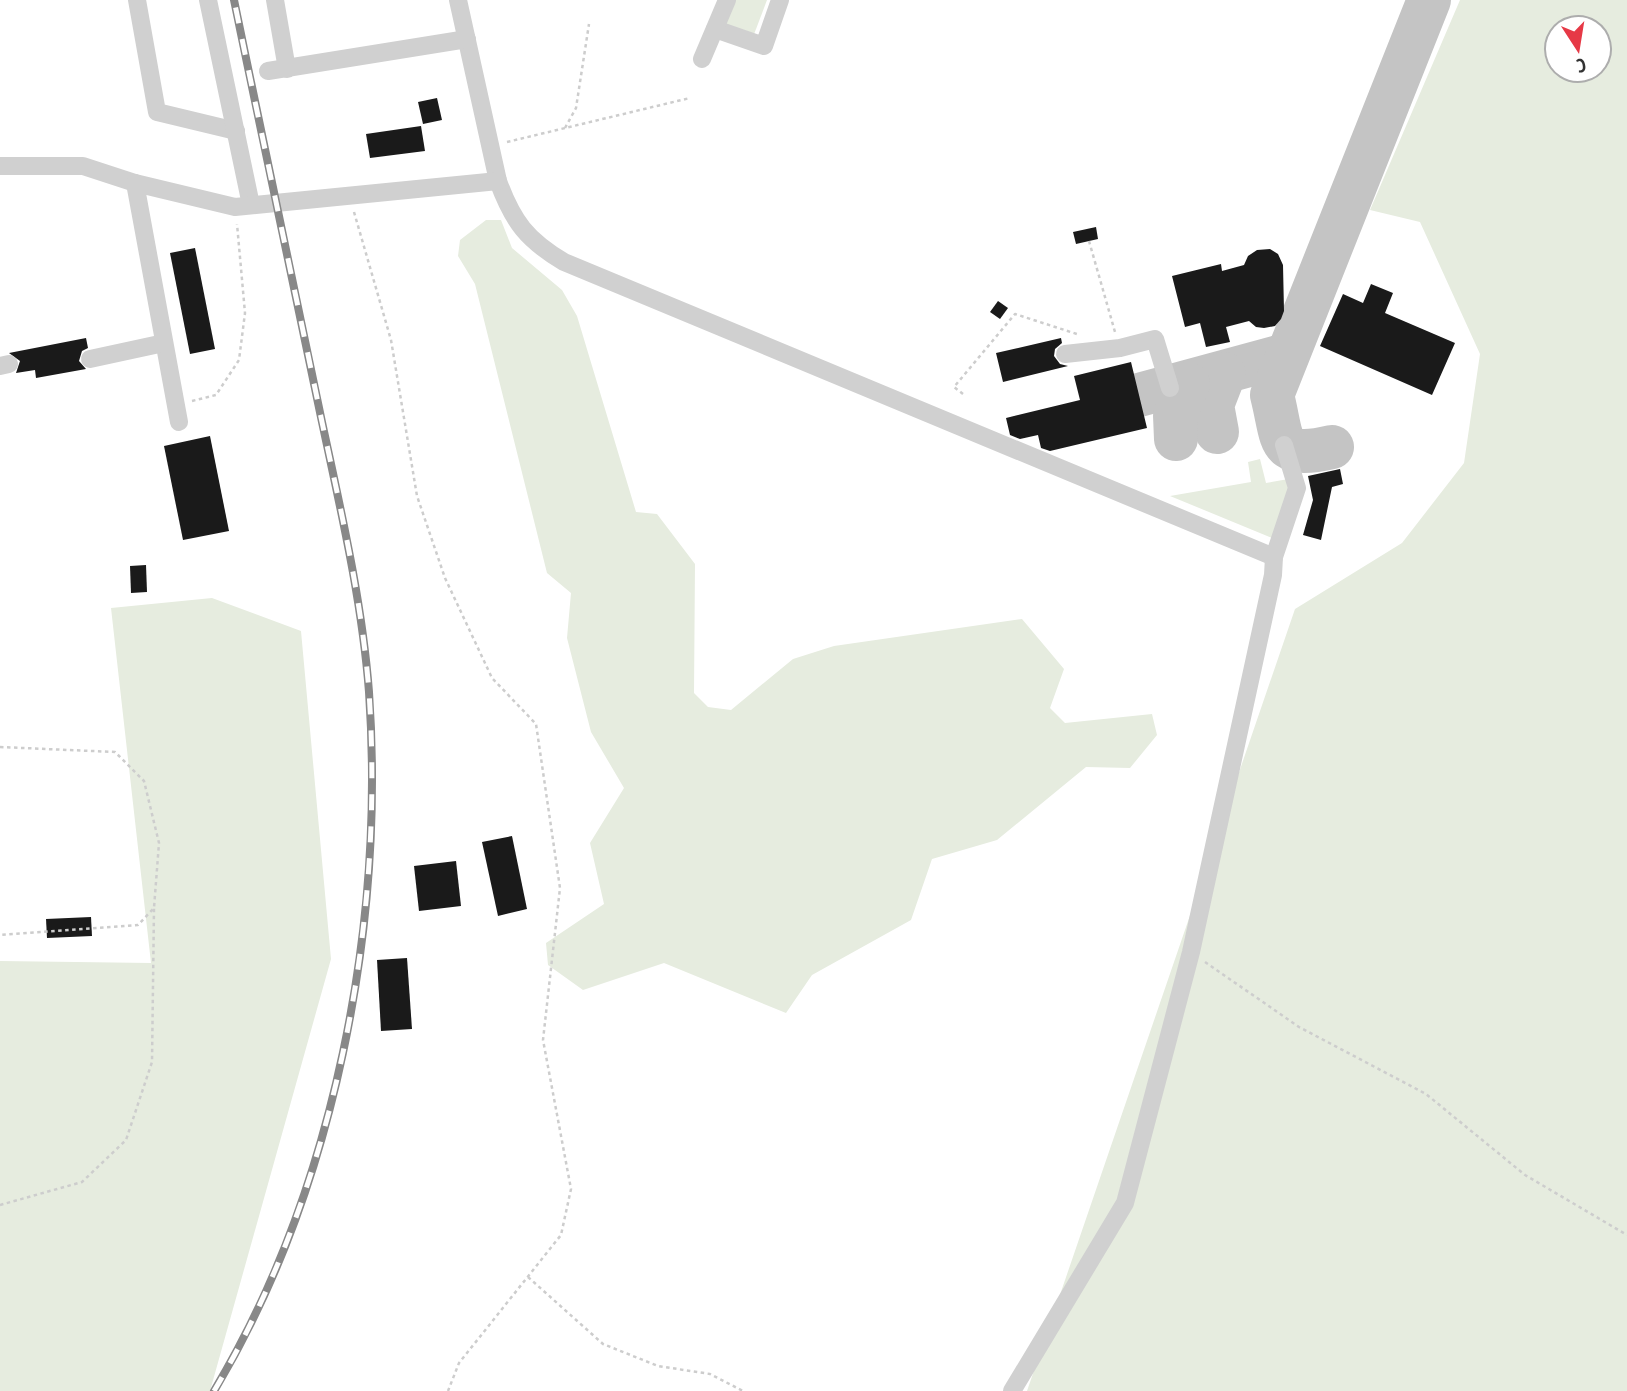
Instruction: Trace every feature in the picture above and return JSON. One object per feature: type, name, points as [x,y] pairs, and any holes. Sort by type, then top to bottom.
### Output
[{"type":"lane","points":[[137,0],[157,112],[236,131]]},
{"type":"lane","points":[[208,0],[236,131],[243,206]]},
{"type":"lane","points":[[275,0],[288,69]]},
{"type":"lane","points":[[458,0],[498,181],[504,199],[533,243],[564,262],[1273,557]]},
{"type":"lane","points":[[702,59],[727,0]]},
{"type":"lane","points":[[715,29],[764,46],[780,0]]},
{"type":"lane","points":[[268,71],[467,39]]},
{"type":"lane","points":[[0,166],[83,166],[135,183],[243,206],[498,181]]},
{"type":"lane","points":[[135,183],[177,413]]},
{"type":"lane","points":[[1065,354],[1114,348],[1155,339],[1170,388]]},
{"type":"lane","points":[[90,359],[164,343]]},
{"type":"lane","points":[[1018,1389],[1125,1203],[1191,953],[1270,588],[1273,557],[1297,488],[1284,445]]},
{"type":"path","points":[[565,128],[576,108],[589,24]]},
{"type":"path","points":[[490,146],[690,98]]},
{"type":"path","points":[[349,196],[391,340],[417,496],[445,578],[492,678],[536,724],[560,888],[543,1040],[571,1189],[561,1235],[459,1363],[448,1391]]},
{"type":"path","points":[[177,413],[216,395],[239,359],[245,313],[243,206]]},
{"type":"path","points":[[1090,241],[1114,348]]},
{"type":"path","points":[[962,394],[954,387],[1015,314],[1066,328],[1114,348]]},
{"type":"path","points":[[0,747],[115,752],[144,781],[159,843],[154,908],[152,1062],[126,1140],[82,1182],[0,1205]]},
{"type":"path","points":[[0,935],[138,925],[154,908]]},
{"type":"path","points":[[1191,953],[1299,1027],[1426,1094],[1525,1175],[1627,1235]]},
{"type":"path","points":[[528,1277],[603,1345],[658,1366],[710,1374],[743,1391]]},
{"type":"shaded area","points":[[735,0],[767,0],[753,37],[723,25]]},
{"type":"shaded area","points":[[1460,0],[1627,0],[1627,1391],[1027,1391],[1295,609],[1402,543],[1464,463],[1480,354],[1420,222],[1370,210]]},
{"type":"shaded area","points":[[486,220],[501,220],[512,248],[562,290],[577,316],[636,512],[657,514],[695,564],[694,693],[708,707],[731,710],[793,659],[834,646],[1022,619],[1064,669],[1050,708],[1065,723],[1152,714],[1157,735],[1130,768],[1086,767],[997,840],[932,859],[911,920],[812,975],[786,1013],[664,963],[583,990],[548,965],[546,943],[604,904],[590,843],[624,788],[591,732],[567,638],[571,593],[547,573],[475,284],[458,256],[460,240]]},
{"type":"shaded area","points":[[1260,459],[1266,483],[1294,478],[1282,542],[1170,496],[1251,482],[1248,462]]},
{"type":"shaded area","points":[[212,598],[301,631],[331,959],[210,1391],[0,1391],[0,961],[151,963],[111,608]]},
{"type":"building","points":[[437,98],[442,120],[423,124],[418,102]]},
{"type":"building","points":[[421,126],[425,151],[370,158],[366,134]]},
{"type":"building","points":[[1096,227],[1098,239],[1076,244],[1073,232]]},
{"type":"building","points":[[195,248],[215,349],[190,354],[170,253]]},
{"type":"building","points":[[1270,249],[1278,254],[1283,265],[1284,311],[1281,319],[1275,326],[1264,328],[1256,327],[1249,321],[1226,327],[1230,342],[1206,347],[1200,323],[1185,327],[1172,276],[1221,264],[1222,271],[1244,265],[1248,256],[1257,250]]},
{"type":"building","points":[[1371,284],[1393,293],[1385,313],[1455,343],[1432,395],[1320,346],[1343,294],[1363,303]]},
{"type":"building","points":[[998,301],[1008,308],[1000,319],[990,312]]},
{"type":"building","points":[[86,338],[88,348],[82,351],[79,361],[86,369],[36,378],[35,370],[16,373],[20,361],[9,353]]},
{"type":"building","points":[[1061,338],[1062,343],[1055,349],[1054,356],[1060,364],[1068,366],[1003,382],[996,353]]},
{"type":"building","points":[[1131,362],[1147,428],[1050,451],[1041,448],[1038,435],[1020,439],[1010,435],[1006,418],[1080,400],[1074,376]]},
{"type":"building","points":[[210,436],[229,531],[183,540],[164,446]]},
{"type":"building","points":[[1340,469],[1343,484],[1332,487],[1321,540],[1303,535],[1313,500],[1308,476]]},
{"type":"building","points":[[146,565],[147,592],[131,593],[130,566]]},
{"type":"building","points":[[512,836],[527,909],[498,916],[482,842]]},
{"type":"building","points":[[456,861],[461,906],[419,911],[414,866]]},
{"type":"building","points":[[91,917],[92,936],[47,938],[46,919]]},
{"type":"building","points":[[407,958],[412,1029],[381,1031],[377,960]]},
{"type":"taxiway","points":[[1332,447],[1300,451],[1285,444],[1272,395],[1429,0]]},
{"type":"taxiway","points":[[1139,395],[1286,355]]},
{"type":"taxiway","points":[[1217,432],[1212,405],[1224,374]]},
{"type":"taxiway","points":[[1176,439],[1175,415],[1188,384]]},
{"type":"railway","points":[[214,1391],[256,1313],[292,1229],[320,1142],[343,1053],[359,962],[369,871],[372,781],[369,692],[356,590],[234,0]]}]
